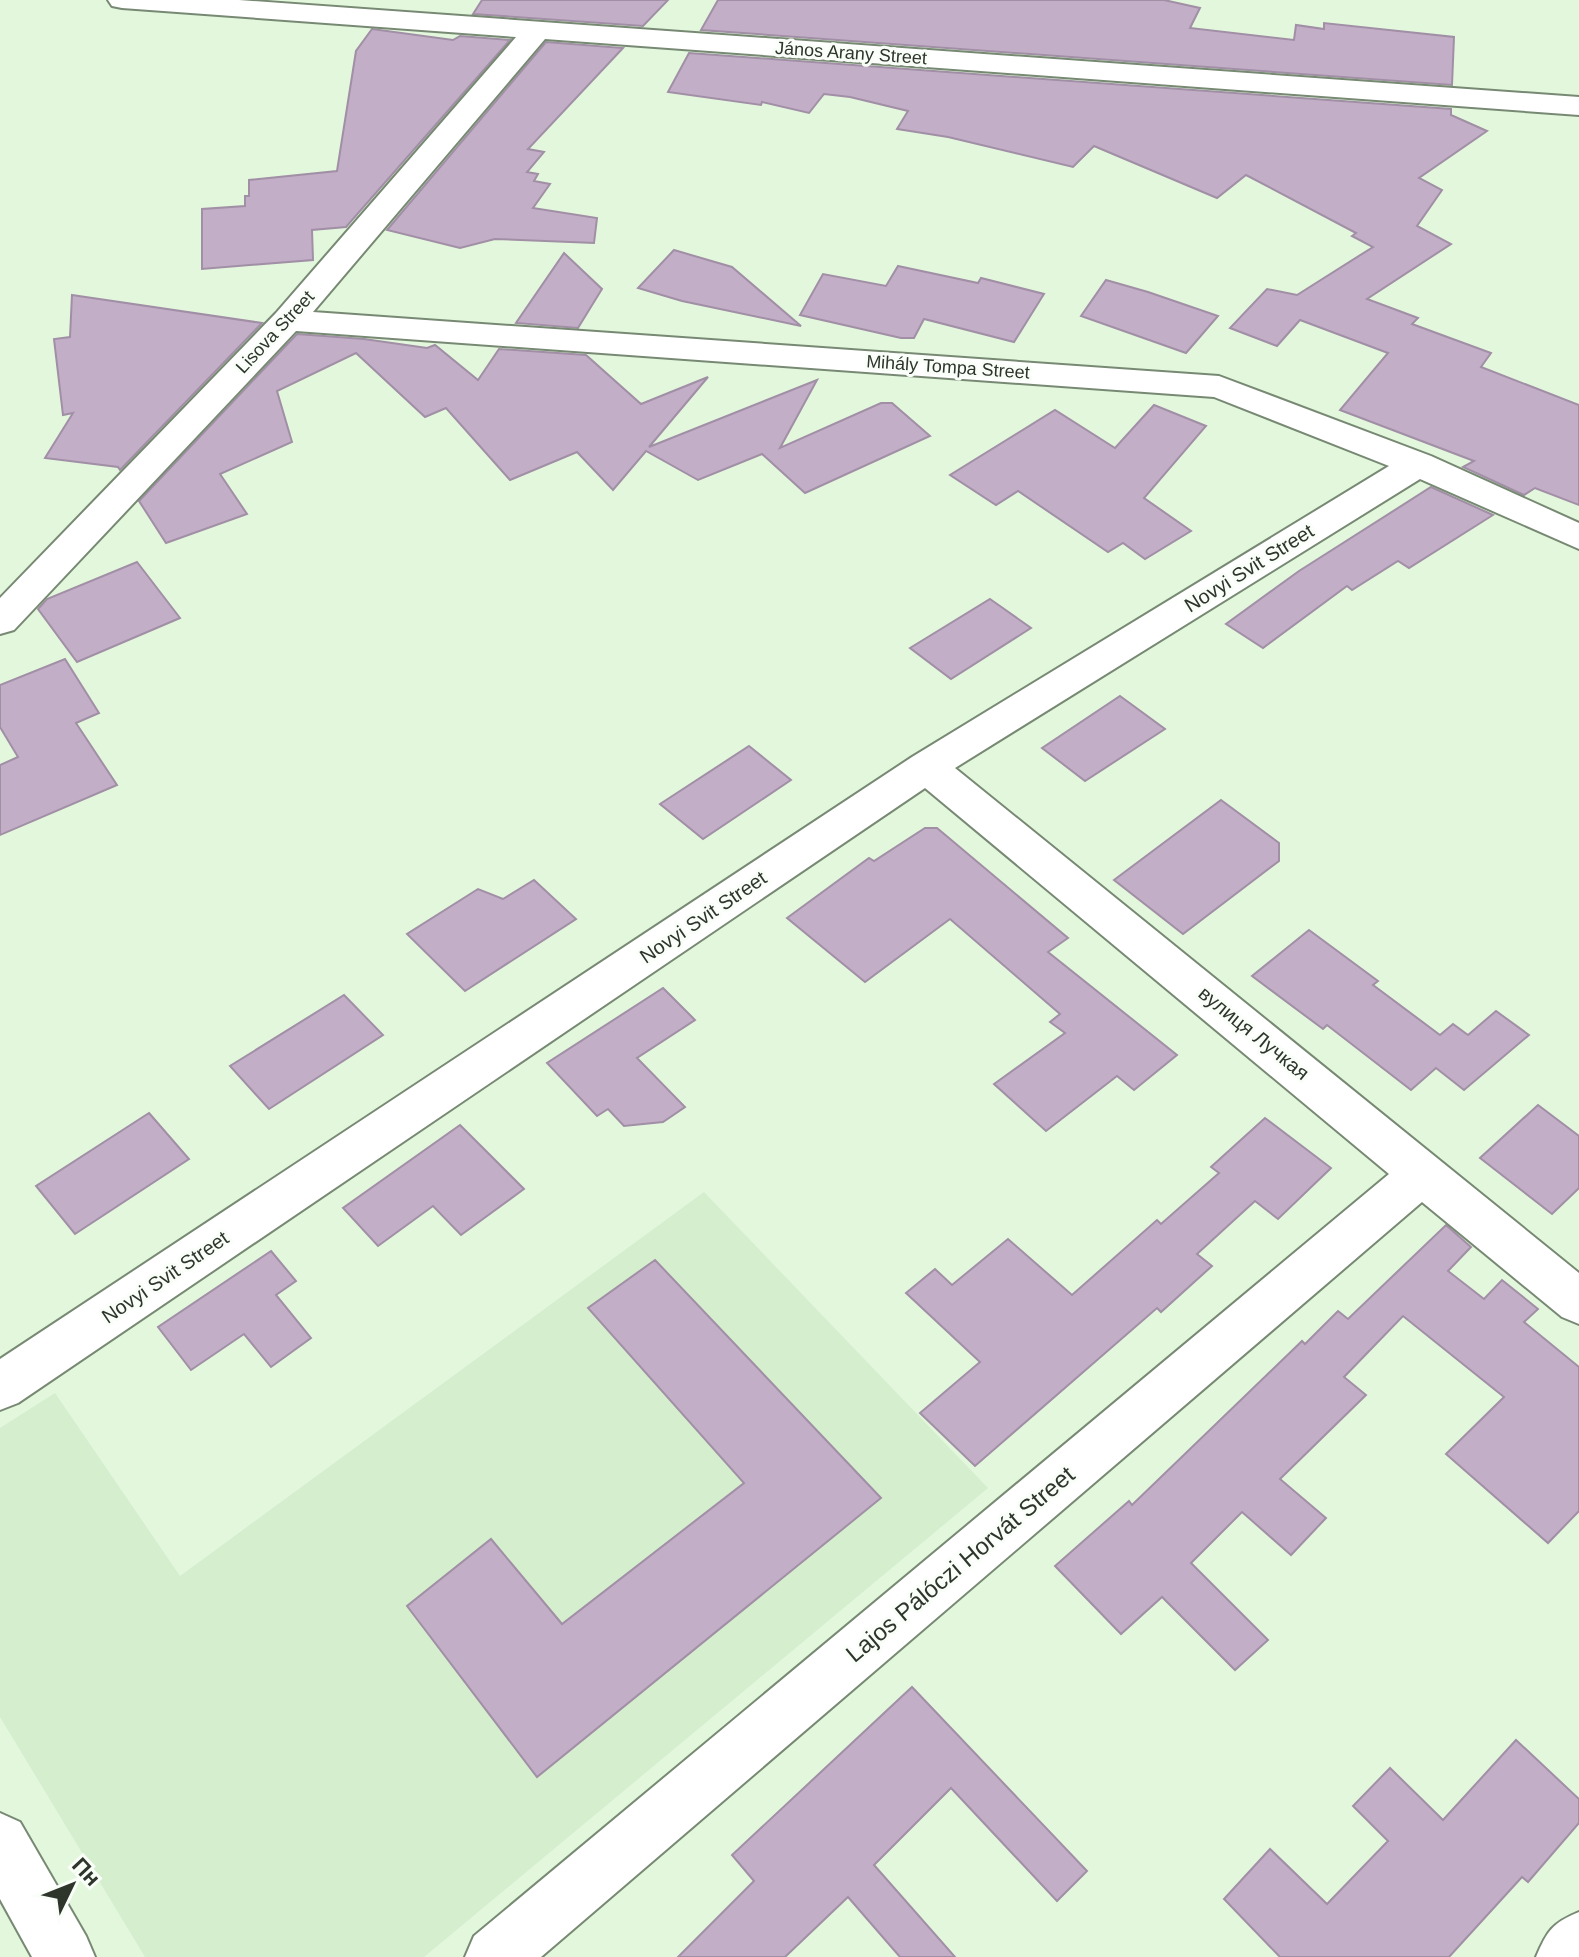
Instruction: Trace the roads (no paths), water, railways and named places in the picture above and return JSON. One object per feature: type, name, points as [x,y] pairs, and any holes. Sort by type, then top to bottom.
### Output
[{"type":"street","name":"János Arany Street","points":[[122,0],[1579,106]]},
{"type":"street","name":"Lisova Street","points":[[0,621],[288,320],[537,31]]},
{"type":"street","name":"Mihály Tompa Street","points":[[288,320],[1219,387],[1418,464],[1579,537]]},
{"type":"street","name":"Novyi Svit Street","points":[[0,1387],[926,767],[1418,464]]},
{"type":"street","name":"вулиця Лучкая","points":[[926,767],[1579,1302]]},
{"type":"street","name":"Lajos Pálóczi Horvát Street","points":[[495,1957],[1424,1172]]},
{"type":"street","points":[[0,1842],[65,1957]]},
{"type":"street","points":[[1566,1957],[1579,1942]]}]
